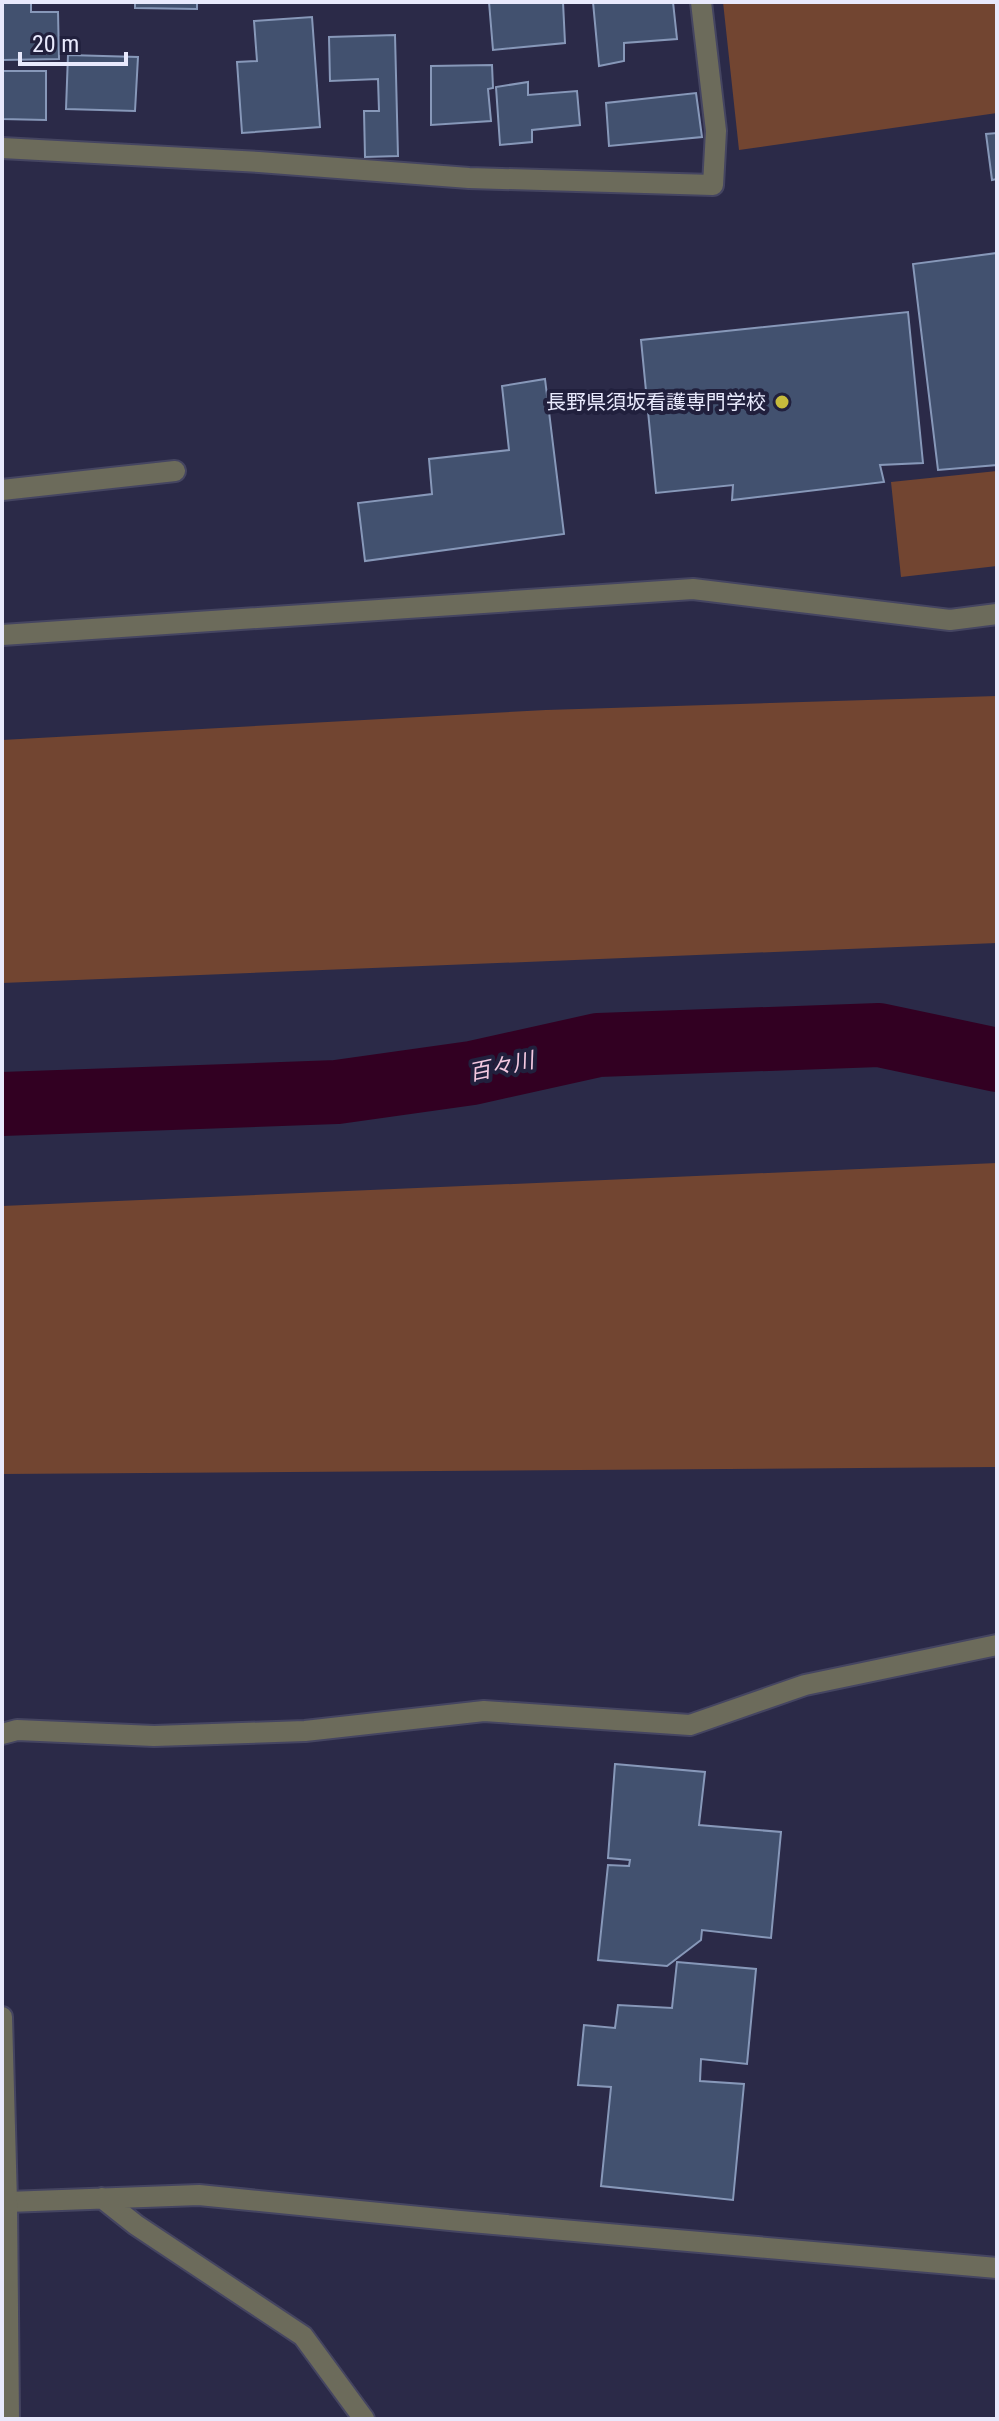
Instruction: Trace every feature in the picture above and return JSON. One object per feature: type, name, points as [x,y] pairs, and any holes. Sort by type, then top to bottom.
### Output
[{"type":"street","points":[[2,148],[259,162],[469,178],[713,185],[716,131],[701,2]]},
{"type":"street","points":[[2,490],[175,471]]},
{"type":"street","points":[[2,635],[693,589],[950,620],[997,614]]},
{"type":"street","points":[[2,1734],[17,1730],[154,1736],[305,1731],[484,1711],[690,1725],[805,1685],[997,1645]]},
{"type":"street","points":[[2,2017],[7,2202],[7,2414]]},
{"type":"street","points":[[7,2202],[199,2195],[997,2268]]},
{"type":"street","points":[[102,2198],[136,2225],[303,2336],[364,2419]]},
{"type":"shaded area","points":[[723,2],[997,2],[997,113],[739,150]]},
{"type":"shaded area","points":[[997,471],[997,566],[901,577],[891,482]]},
{"type":"shaded area","points":[[997,696],[997,943],[2,983],[2,740],[546,710]]},
{"type":"shaded area","points":[[997,1163],[997,1467],[2,1474],[2,1206]]},
{"type":"building","points":[[2,2],[31,2],[31,12],[58,12],[59,59],[2,60]]},
{"type":"building","points":[[135,2],[197,2],[197,9],[135,8]]},
{"type":"building","points":[[489,2],[563,2],[565,43],[493,50]]},
{"type":"building","points":[[593,2],[673,2],[677,39],[624,43],[624,61],[599,66]]},
{"type":"building","points":[[312,17],[320,127],[242,133],[237,62],[257,61],[254,21]]},
{"type":"building","points":[[395,35],[398,156],[365,157],[364,111],[379,111],[378,79],[330,81],[329,37]]},
{"type":"building","points":[[68,55],[138,57],[135,111],[66,109]]},
{"type":"building","points":[[492,65],[493,88],[488,89],[491,121],[431,125],[431,66]]},
{"type":"building","points":[[2,71],[46,71],[46,120],[2,119]]},
{"type":"building","points":[[528,82],[528,95],[577,91],[580,125],[532,130],[532,142],[500,145],[496,87]]},
{"type":"building","points":[[696,93],[702,137],[609,146],[606,103]]},
{"type":"building","points":[[997,133],[997,179],[992,180],[986,134]]},
{"type":"building","points":[[997,253],[997,465],[938,470],[913,264]]},
{"type":"building","name":"長野県須坂看護専門学校","points":[[908,312],[923,463],[880,465],[884,482],[732,500],[733,485],[656,493],[641,340]]},
{"type":"building","points":[[545,379],[564,534],[365,561],[358,503],[432,494],[429,459],[509,450],[502,386]]},
{"type":"building","points":[[615,1764],[705,1772],[699,1825],[781,1832],[771,1938],[702,1930],[701,1940],[667,1966],[598,1960],[608,1865],[629,1866],[630,1860],[608,1858]]},
{"type":"building","points":[[677,1962],[756,1969],[747,2064],[701,2059],[700,2081],[744,2084],[733,2200],[601,2186],[611,2087],[578,2085],[584,2025],[615,2028],[618,2005],[672,2008]]},
{"type":"waterway","name":"百々川","points":[[2,1104],[337,1092],[472,1073],[598,1045],[879,1035],[997,1060]]},
{"type":"place","name":"長野県須坂看護専門学校","points":[[782,402]]}]
